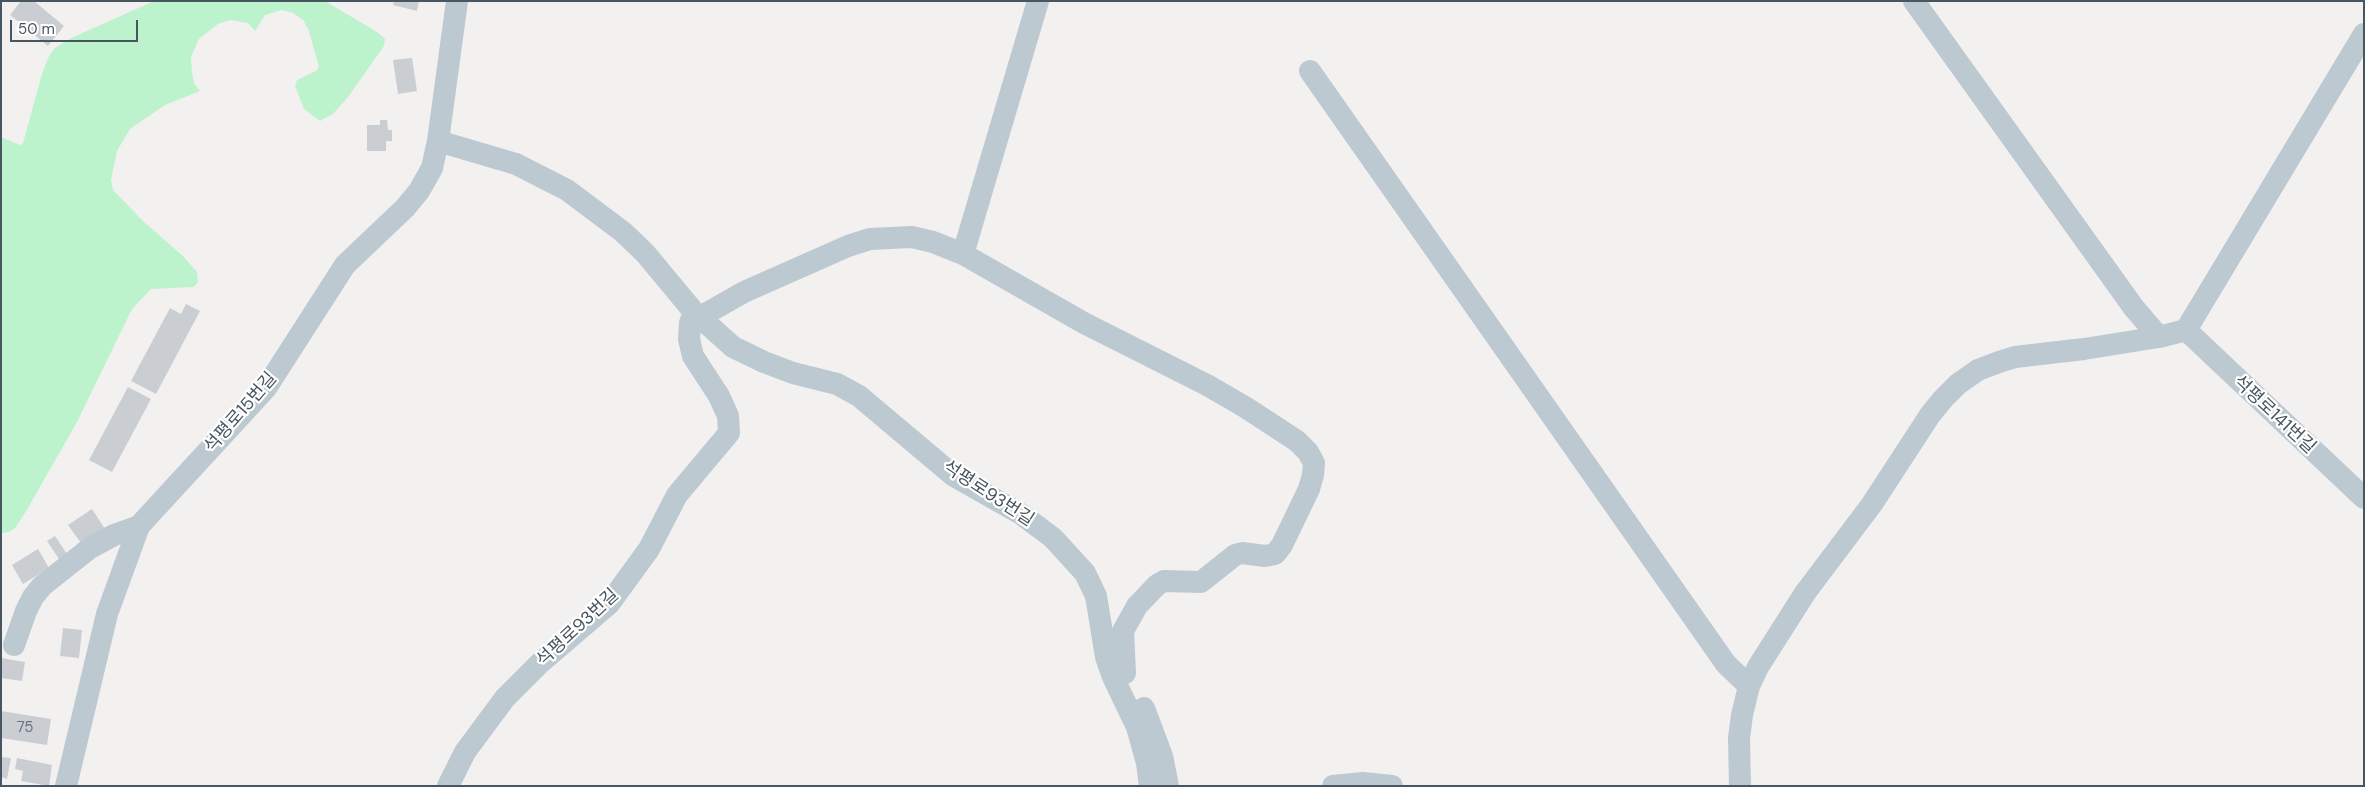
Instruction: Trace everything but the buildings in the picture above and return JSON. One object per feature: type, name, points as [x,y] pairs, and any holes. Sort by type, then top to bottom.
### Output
[{"type":"street","name":"석평로15번길","points":[[66,786],[107,614],[139,526],[266,388],[345,265],[405,208],[432,168],[438,141],[457,1]]},
{"type":"street","points":[[964,254],[1038,1]]},
{"type":"street","points":[[1914,1],[2134,308],[2159,337]]},
{"type":"street","points":[[1740,786],[1739,738],[1750,686],[1775,638],[1805,593],[1872,504],[1930,415],[1958,384],[1978,370],[2015,357],[2084,349],[2159,337],[2186,330],[2364,34]]},
{"type":"street","points":[[1310,71],[1726,664],[1750,686]]},
{"type":"street","name":"석평로93번길","points":[[438,141],[516,164],[567,190],[598,212],[634,243],[697,315],[733,347],[793,373],[837,384],[859,396],[954,476],[1021,514],[1053,538],[1085,573],[1096,596],[1106,657],[1119,675],[1137,727],[1147,763],[1150,786]]},
{"type":"street","points":[[697,315],[848,246],[870,240],[912,237],[933,242],[964,254],[1044,302],[1207,385],[1297,441],[1308,452],[1314,463],[1314,475],[1290,531],[1275,554],[1265,556],[1242,553],[1235,555],[1201,582],[1164,581],[1146,594],[1128,619],[1123,631],[1119,675],[1153,728],[1162,756],[1168,786]]},
{"type":"street","name":"석평로93번길","points":[[449,783],[465,752],[506,698],[540,664],[609,604],[650,549],[678,495],[729,433],[728,416],[719,396],[693,356],[689,339],[690,323],[697,315]]},
{"type":"street","name":"석평로141번길","points":[[2186,330],[2364,498]]},
{"type":"street","points":[[14,645],[33,596],[42,586],[90,548],[114,535],[139,526]]},
{"type":"street","points":[[1333,786],[1363,784],[1392,786]]},
{"type":"green space","points":[[154,1],[325,1],[377,32],[385,39],[384,46],[348,97],[333,114],[320,121],[304,109],[295,86],[297,80],[316,71],[319,67],[309,31],[303,20],[293,13],[282,10],[265,15],[255,31],[248,23],[230,20],[218,24],[199,39],[191,57],[194,83],[200,91],[165,105],[130,129],[117,151],[111,180],[113,190],[143,221],[183,256],[197,272],[198,282],[194,287],[151,289],[132,309],[77,422],[25,513],[15,528],[9,532],[1,533],[1,137],[20,145],[23,143],[42,74],[49,56],[55,48],[69,39]]}]
